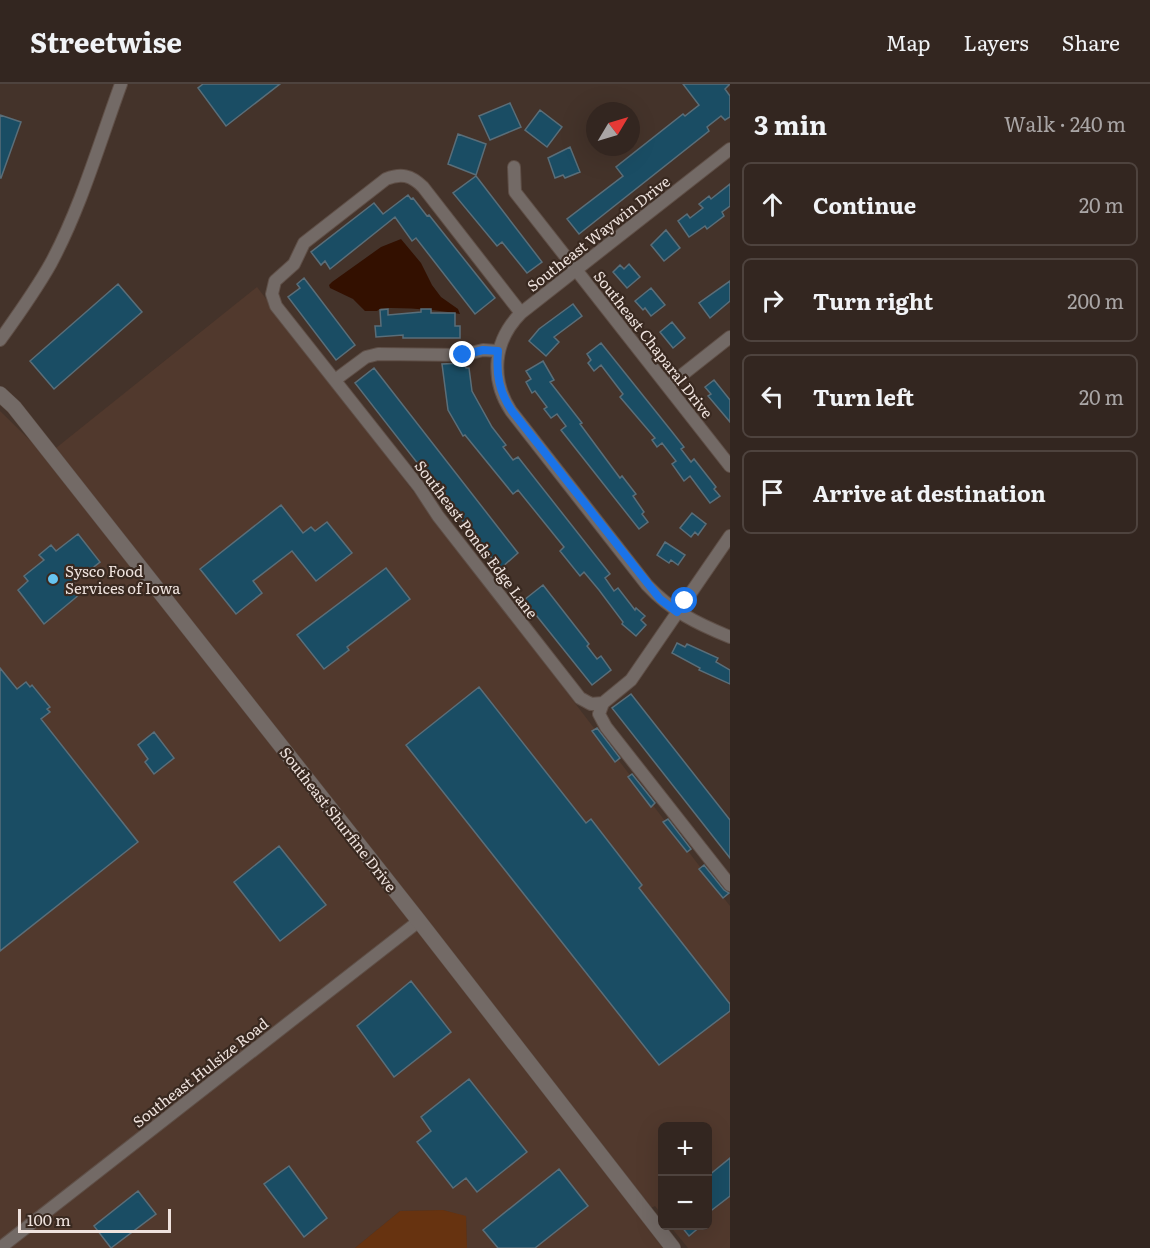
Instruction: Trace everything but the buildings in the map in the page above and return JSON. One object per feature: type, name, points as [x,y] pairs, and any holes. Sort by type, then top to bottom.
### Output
[{"type":"street","points":[[0,340],[42,280],[61,244],[85,187],[121,84]]},
{"type":"street","name":"Southeast Waywin Drive","points":[[498,351],[505,331],[521,313],[730,149]]},
{"type":"street","name":"Southeast Chaparal Drive","points":[[514,167],[515,192],[730,466]]},
{"type":"street","name":"Southeast Ponds Edge Lane","points":[[521,313],[423,187],[410,177],[399,175],[386,179],[304,243],[294,264],[273,285],[272,294],[276,306],[419,487],[438,516],[580,698],[591,704],[603,703]]},
{"type":"street","points":[[668,386],[730,337]]},
{"type":"street","points":[[335,380],[366,357],[378,354],[463,355],[483,350],[498,351],[497,376],[500,390],[512,411],[647,585],[677,612],[730,637]]},
{"type":"street","name":"Southeast Shurfine Drive","points":[[0,394],[20,415],[419,921],[673,1248]]},
{"type":"street","points":[[730,536],[631,680],[603,703],[599,714],[606,727],[730,885]]},
{"type":"street","name":"Southeast Hulsize Road","points":[[0,1248],[419,921]]},
{"type":"shaded area","points":[[401,239],[421,263],[441,297],[458,309],[460,314],[401,308],[365,311],[353,299],[330,288],[329,285],[332,282],[381,247]]},
{"type":"shaded area","points":[[257,287],[730,906],[730,1248],[688,1248],[673,1230],[712,1230],[712,1122],[658,1122],[658,1210],[655,1206],[638,1215],[663,1248],[467,1248],[466,1217],[443,1210],[400,1211],[355,1248],[0,1248],[0,411],[46,456]]},
{"type":"shaded area","points":[[443,1210],[466,1216],[467,1248],[355,1248],[400,1211]]},
{"type":"place","name":"Sysco Food Services of Iowa","points":[[53,579]]},
{"type":"route","points":[[463,355],[483,350],[498,351],[497,376],[505,402],[647,585],[677,612],[685,601]]}]
